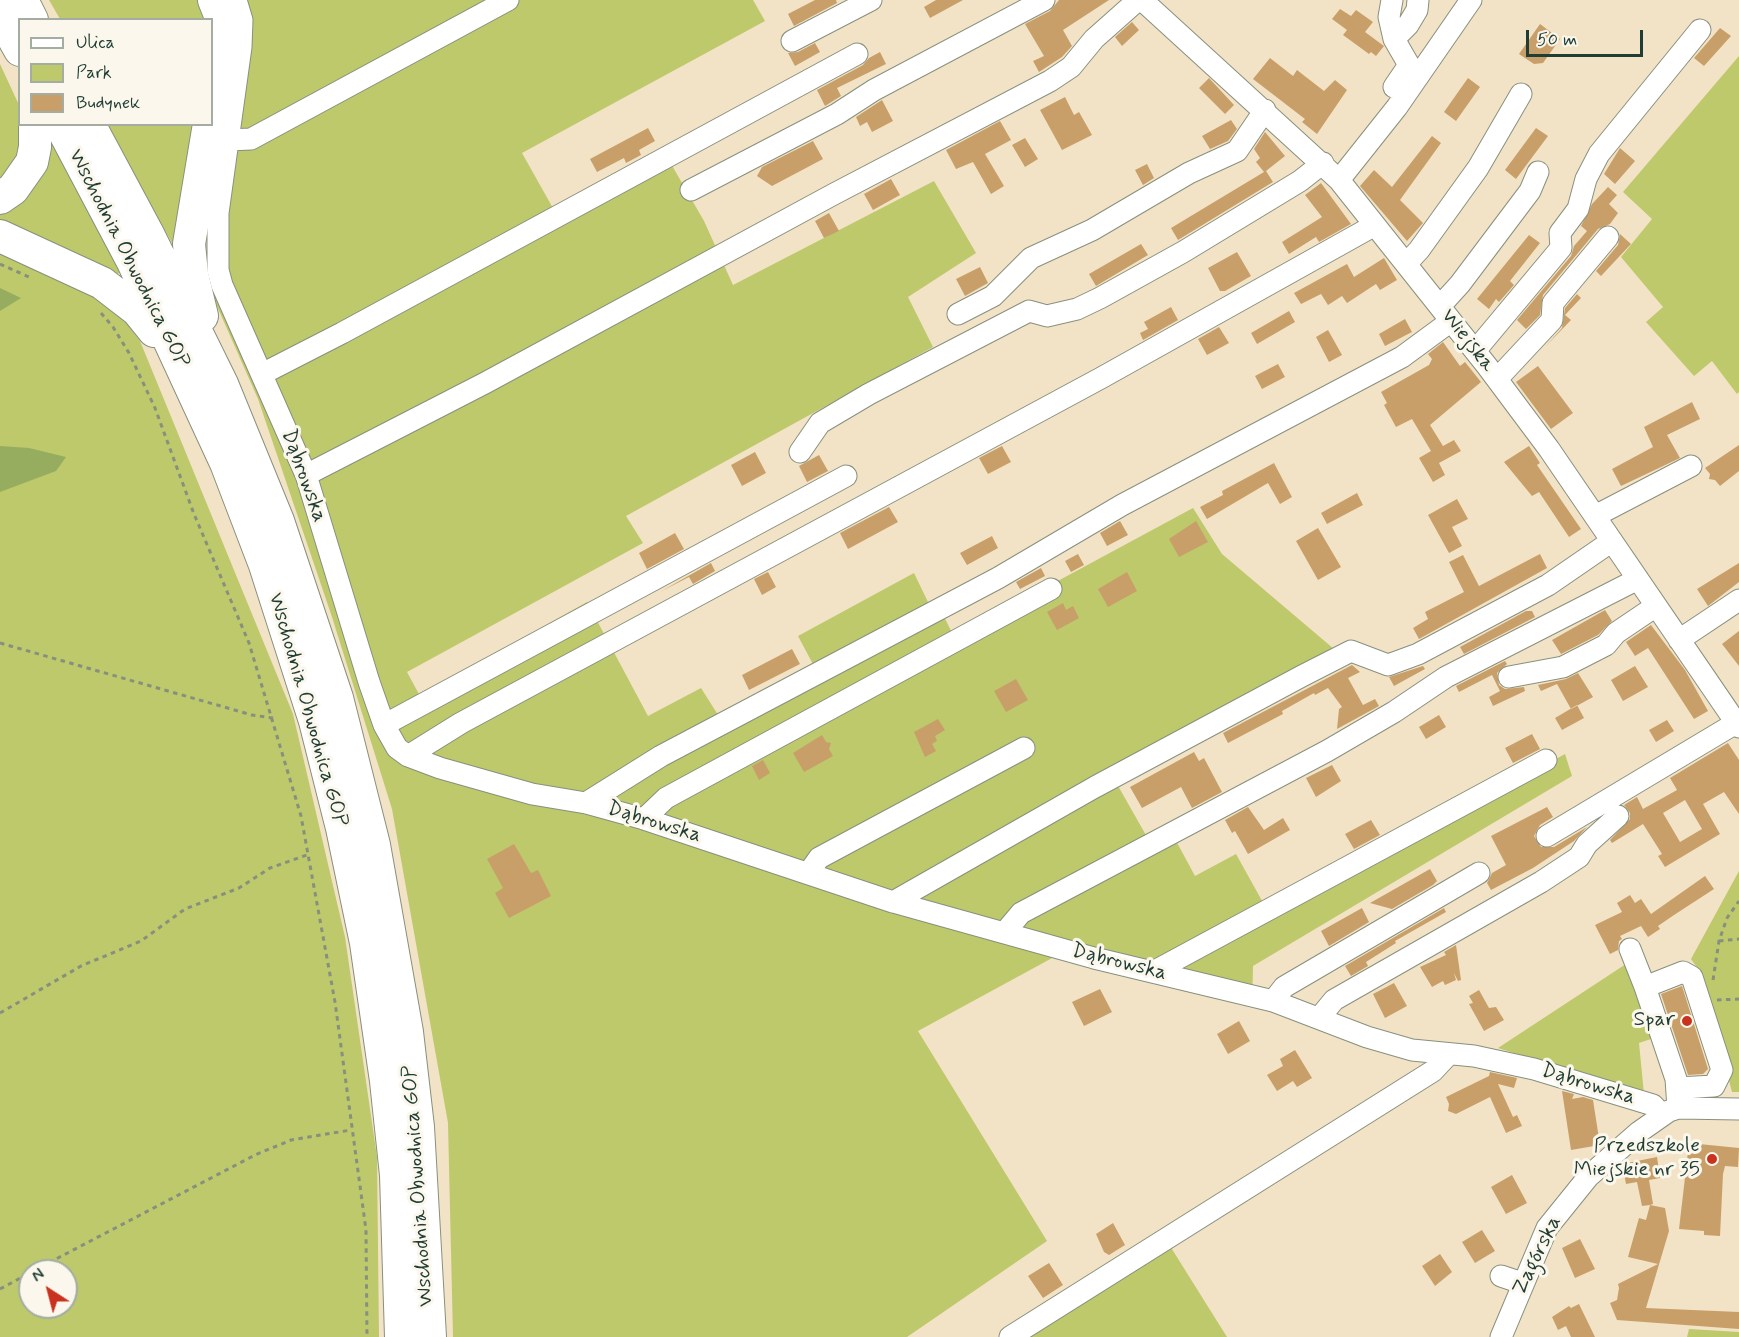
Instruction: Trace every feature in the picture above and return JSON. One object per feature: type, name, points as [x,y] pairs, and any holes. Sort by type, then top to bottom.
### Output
[{"type":"highway","points":[[22,0],[31,18]]},
{"type":"highway","points":[[213,104],[221,62],[217,55],[222,28],[214,0]]},
{"type":"highway","points":[[0,15],[18,46]]},
{"type":"highway","points":[[0,198],[13,189],[32,162],[35,126]]},
{"type":"highway","name":"Wschodnia Obwodnica GOP","points":[[61,126],[133,262],[226,463],[265,565],[315,721],[342,828],[366,943],[386,1081],[396,1175],[401,1337]]},
{"type":"highway","name":"Wschodnia Obwodnica GOP","points":[[90,126],[149,236],[222,384],[278,521],[337,698],[374,845],[394,946],[418,1127],[429,1337]]},
{"type":"highway","points":[[218,132],[189,244],[198,300],[222,384]]},
{"type":"highway","points":[[0,236],[81,272],[120,295],[137,310],[182,364]]},
{"type":"street","name":"Dąbrowska","points":[[236,0],[242,20],[241,46],[218,132],[218,270],[222,285],[306,475],[384,725],[397,748],[408,756],[532,794],[586,803],[644,819],[809,872],[893,902],[1094,958],[1273,1001],[1320,1017],[1367,1037],[1412,1050],[1474,1056],[1545,1072],[1653,1105],[1673,1104]]},
{"type":"street","points":[[218,132],[251,139],[508,0]]},
{"type":"street","points":[[792,41],[871,0]]},
{"type":"street","points":[[691,190],[837,114],[874,90],[1044,0]]},
{"type":"street","points":[[306,475],[485,383],[834,194],[1050,81],[1071,67],[1094,39],[1140,0]]},
{"type":"street","name":"Wiejska","points":[[1140,0],[1332,172],[1497,379],[1595,516],[1737,725]]},
{"type":"street","points":[[1332,172],[1409,65],[1394,39],[1389,17],[1392,0]]},
{"type":"street","points":[[1394,39],[1408,26],[1417,10],[1418,0]]},
{"type":"street","points":[[800,452],[820,423],[869,394],[1029,311],[1047,316],[1077,309],[1100,298],[1183,252],[1300,181],[1332,172],[1397,107],[1471,0]]},
{"type":"street","points":[[1475,351],[1561,248],[1560,233],[1578,208],[1586,179],[1599,154],[1700,30]]},
{"type":"street","points":[[262,374],[363,322],[858,54]]},
{"type":"street","points":[[1406,264],[1419,250],[1478,168],[1521,94]]},
{"type":"street","points":[[958,314],[993,296],[1031,258],[1092,230],[1189,173],[1237,151],[1265,110]]},
{"type":"street","points":[[586,803],[661,756],[999,578],[1122,505],[1402,357],[1445,313],[1460,284],[1530,191],[1538,172]]},
{"type":"street","points":[[408,756],[461,723],[1101,378],[1375,225]]},
{"type":"street","points":[[1497,379],[1552,320],[1553,303],[1608,237]]},
{"type":"street","points":[[1595,516],[1691,466]]},
{"type":"street","points":[[384,725],[846,476]]},
{"type":"street","points":[[893,902],[1095,787],[1302,675],[1351,651],[1388,665],[1418,654],[1548,585],[1612,541]]},
{"type":"street","points":[[1005,932],[1021,913],[1327,751],[1394,712],[1446,677],[1638,579]]},
{"type":"street","points":[[644,819],[666,798],[1051,589]]},
{"type":"street","points":[[1679,640],[1739,600]]},
{"type":"street","points":[[1509,677],[1563,667],[1606,645],[1616,633],[1656,606]]},
{"type":"street","points":[[1547,836],[1737,725]]},
{"type":"street","points":[[809,872],[819,858],[1024,748]]},
{"type":"street","points":[[1152,972],[1546,760]]},
{"type":"street","points":[[1320,1017],[1335,1000],[1579,857],[1599,831],[1618,816]]},
{"type":"street","points":[[1273,1001],[1284,987],[1479,873]]},
{"type":"street","points":[[1630,950],[1645,987],[1673,1104]]},
{"type":"street","points":[[1645,987],[1683,972],[1692,977],[1722,1070],[1714,1086],[1673,1104]]},
{"type":"street","points":[[1010,1337],[1433,1071],[1448,1055]]},
{"type":"street","points":[[1673,1104],[1739,1109]]},
{"type":"street","name":"Zagórska","points":[[1501,1337],[1547,1228],[1560,1210],[1601,1165],[1673,1104]]},
{"type":"street","points":[[1500,1276],[1522,1283]]},
{"type":"path","points":[[0,264],[36,279]]},
{"type":"path","points":[[97,309],[114,327],[129,352],[155,408],[194,514],[249,643],[301,816],[335,1002],[366,1230],[367,1337]]},
{"type":"path","points":[[0,644],[252,715],[273,718]]},
{"type":"path","points":[[0,1013],[81,966],[141,941],[185,909],[239,888],[270,868],[307,855]]},
{"type":"path","points":[[1712,985],[1719,941],[1727,918],[1739,901]]},
{"type":"path","points":[[1719,941],[1739,939]]},
{"type":"path","points":[[1710,996],[1712,1006]]},
{"type":"path","points":[[1714,1000],[1739,999]]},
{"type":"path","points":[[57,1259],[255,1155],[291,1140],[351,1130]]},
{"type":"path","points":[[0,1289],[18,1279]]},
{"type":"green space","points":[[49,0],[202,0],[209,18],[59,18]]},
{"type":"green space","points":[[223,0],[753,0],[765,21],[522,153],[554,210],[663,150],[704,221],[733,285],[934,181],[976,253],[908,297],[933,347],[626,516],[643,543],[407,672],[420,696],[587,602],[648,716],[701,688],[720,718],[815,668],[798,636],[914,573],[928,602],[936,600],[954,637],[1193,508],[1222,554],[1334,649],[1113,777],[1147,837],[1168,826],[1195,876],[1236,854],[1271,917],[1565,754],[1572,776],[1253,966],[1252,1006],[1054,957],[918,1031],[1047,1241],[907,1337],[453,1337],[448,1123],[392,809],[332,617],[258,399],[205,279]]},
{"type":"green space","points":[[1739,56],[1739,392],[1737,394],[1712,361],[1694,376],[1646,322],[1663,307],[1621,257],[1652,219],[1623,192]]},
{"type":"green space","points":[[0,64],[18,103],[18,126],[21,126],[29,145],[0,189]]},
{"type":"green space","points":[[46,126],[124,270],[109,279],[0,228],[0,206]]},
{"type":"green space","points":[[107,126],[201,126],[184,236],[172,243]]},
{"type":"green space","points":[[0,250],[57,274],[116,309],[140,341],[293,714],[345,937],[377,1157],[379,1337],[0,1337]]},
{"type":"green space","points":[[0,288],[21,298],[0,311]]},
{"type":"green space","points":[[0,446],[29,448],[66,457],[56,471],[0,492]]},
{"type":"green space","points":[[1739,871],[1739,1092],[1732,1092],[1701,973],[1691,959]]},
{"type":"green space","points":[[1629,962],[1652,1025],[1647,1028],[1651,1039],[1639,1043],[1644,1094],[1498,1048]]},
{"type":"green space","points":[[1165,1238],[1227,1337],[1002,1337]]},
{"type":"green space","points":[[1689,1329],[1739,1332],[1739,1337],[1687,1337]]},
{"type":"building","points":[[815,0],[836,0],[837,3],[794,26],[788,14]]},
{"type":"building","points":[[936,0],[963,0],[930,18],[924,7]]},
{"type":"building","points":[[1059,0],[1109,0],[1063,30],[1072,46],[1062,57],[1039,72],[1033,61],[1044,56],[1025,24],[1050,11]]},
{"type":"building","points":[[1340,9],[1351,16],[1356,10],[1373,22],[1365,32],[1384,46],[1376,56],[1371,52],[1369,54],[1343,35],[1347,30],[1332,19]]},
{"type":"building","points":[[1132,22],[1139,30],[1122,46],[1115,37]]},
{"type":"building","points":[[1540,24],[1560,39],[1543,63],[1534,64],[1519,54]]},
{"type":"building","points":[[1720,28],[1731,36],[1704,66],[1694,58]]},
{"type":"building","points":[[815,43],[820,52],[795,66],[788,53],[798,52]]},
{"type":"building","points":[[880,52],[886,64],[837,88],[841,96],[825,106],[817,90],[863,65],[869,58]]},
{"type":"building","points":[[1270,58],[1293,76],[1297,70],[1324,91],[1335,80],[1347,90],[1317,134],[1302,122],[1305,119],[1253,79]]},
{"type":"building","points":[[1209,78],[1234,105],[1225,114],[1199,88]]},
{"type":"building","points":[[1468,78],[1480,87],[1456,121],[1444,112]]},
{"type":"building","points":[[1065,97],[1074,115],[1079,112],[1092,135],[1062,150],[1040,110]]},
{"type":"building","points":[[882,100],[893,121],[872,132],[867,122],[860,126],[856,117]]},
{"type":"building","points":[[1231,120],[1237,129],[1228,141],[1210,149],[1202,136]]},
{"type":"building","points":[[1000,121],[1011,140],[985,154],[1004,186],[991,194],[973,162],[956,169],[946,150]]},
{"type":"building","points":[[648,128],[655,141],[639,150],[641,155],[626,163],[624,158],[597,172],[590,159]]},
{"type":"building","points":[[1536,128],[1548,136],[1516,179],[1505,170]]},
{"type":"building","points":[[1265,132],[1285,156],[1266,171],[1273,182],[1178,240],[1171,228],[1264,172],[1256,162],[1260,158],[1254,149]]},
{"type":"building","points":[[1432,136],[1441,143],[1400,200],[1423,223],[1407,241],[1360,186],[1374,170],[1392,187]]},
{"type":"building","points":[[1025,138],[1038,159],[1025,167],[1012,145]]},
{"type":"building","points":[[813,141],[823,159],[772,186],[757,176],[762,167]]},
{"type":"building","points":[[1620,148],[1635,161],[1615,184],[1604,174]]},
{"type":"building","points":[[1147,164],[1154,178],[1143,185],[1135,170]]},
{"type":"building","points":[[891,179],[900,195],[873,210],[864,194]]},
{"type":"building","points":[[1321,183],[1351,224],[1319,242],[1316,237],[1289,254],[1282,242],[1322,217],[1305,195]]},
{"type":"building","points":[[1608,187],[1617,195],[1609,204],[1618,213],[1610,224],[1598,229],[1543,295],[1540,315],[1526,329],[1517,320],[1571,256],[1574,246],[1587,231],[1581,226],[1592,204]]},
{"type":"building","points":[[829,213],[839,231],[824,238],[815,221]]},
{"type":"building","points":[[1620,234],[1631,244],[1601,276],[1596,271],[1618,245]]},
{"type":"building","points":[[1529,235],[1540,243],[1510,281],[1514,285],[1499,302],[1496,299],[1489,309],[1477,299]]},
{"type":"building","points":[[1141,244],[1148,255],[1096,286],[1089,274]]},
{"type":"building","points":[[1237,252],[1251,276],[1225,291],[1220,291],[1208,268]]},
{"type":"building","points":[[1384,258],[1397,280],[1380,290],[1376,284],[1347,303],[1342,296],[1328,305],[1321,294],[1301,304],[1294,293],[1347,264],[1354,277]]},
{"type":"building","points":[[980,267],[988,283],[965,296],[956,279]]},
{"type":"building","points":[[1577,294],[1581,298],[1565,315],[1571,320],[1545,347],[1562,328],[1565,308]]},
{"type":"building","points":[[1171,307],[1178,320],[1143,340],[1140,333],[1148,329],[1144,322]]},
{"type":"building","points":[[1289,311],[1295,322],[1257,344],[1251,333]]},
{"type":"building","points":[[1405,319],[1412,332],[1385,346],[1379,334]]},
{"type":"building","points":[[1219,327],[1229,343],[1207,355],[1198,339]]},
{"type":"building","points":[[1328,330],[1342,355],[1329,362],[1316,337]]},
{"type":"building","points":[[1443,342],[1460,366],[1465,362],[1481,382],[1430,425],[1443,446],[1454,440],[1461,451],[1439,463],[1445,475],[1433,482],[1419,458],[1431,451],[1412,419],[1396,427],[1384,405],[1387,403],[1381,392],[1429,365],[1432,359],[1428,354]]},
{"type":"building","points":[[1278,364],[1285,377],[1262,389],[1255,376]]},
{"type":"building","points":[[1538,366],[1573,413],[1551,429],[1516,382]]},
{"type":"building","points":[[1692,402],[1700,419],[1667,435],[1680,458],[1621,486],[1612,469],[1653,447],[1644,427]]},
{"type":"building","points":[[1739,445],[1739,471],[1720,486],[1715,480],[1709,479],[1710,474],[1705,468]]},
{"type":"building","points":[[1002,446],[1011,462],[988,474],[979,458]]},
{"type":"building","points":[[1529,446],[1540,463],[1537,465],[1581,529],[1569,537],[1539,492],[1532,496],[1504,462]]},
{"type":"building","points":[[755,452],[766,473],[742,486],[731,465]]},
{"type":"building","points":[[819,455],[828,471],[807,482],[799,466]]},
{"type":"building","points":[[1274,463],[1292,497],[1280,504],[1268,483],[1207,519],[1200,507],[1223,495],[1222,491]]},
{"type":"building","points":[[1357,493],[1363,505],[1327,524],[1321,513]]},
{"type":"building","points":[[1457,499],[1468,519],[1452,527],[1462,546],[1449,553],[1428,515]]},
{"type":"building","points":[[889,507],[898,522],[848,549],[840,533]]},
{"type":"building","points":[[1120,521],[1128,535],[1107,546],[1100,533]]},
{"type":"building","points":[[1196,521],[1208,542],[1179,557],[1169,539]]},
{"type":"building","points":[[1318,528],[1341,567],[1318,580],[1296,541]]},
{"type":"building","points":[[675,533],[684,549],[647,569],[639,553]]},
{"type":"building","points":[[992,536],[998,548],[967,565],[960,553]]},
{"type":"building","points":[[1078,554],[1084,565],[1071,572],[1065,561]]},
{"type":"building","points":[[1540,554],[1547,568],[1419,639],[1413,628],[1428,619],[1425,612],[1464,592],[1449,562],[1463,555],[1479,586]]},
{"type":"building","points":[[711,563],[715,571],[693,584],[689,577],[660,592]]},
{"type":"building","points":[[1739,563],[1739,582],[1708,606],[1697,589]]},
{"type":"building","points":[[1041,568],[1045,576],[1020,589],[1016,582]]},
{"type":"building","points":[[768,572],[776,587],[762,595],[754,579]]},
{"type":"building","points":[[1127,572],[1137,591],[1108,607],[1098,589]]},
{"type":"building","points":[[1063,603],[1066,610],[1073,606],[1079,618],[1057,630],[1047,612]]},
{"type":"building","points":[[1605,610],[1612,621],[1598,635],[1561,654],[1552,640]]},
{"type":"building","points":[[1526,611],[1532,611],[1535,617],[1464,654],[1460,647]]},
{"type":"building","points":[[1651,625],[1685,670],[1708,711],[1694,719],[1648,648],[1635,656],[1626,642]]},
{"type":"building","points":[[1739,631],[1739,666],[1722,644]]},
{"type":"building","points":[[792,649],[800,664],[749,690],[742,675]]},
{"type":"building","points":[[1505,661],[1507,664],[1497,673],[1499,685],[1505,689],[1524,687],[1525,691],[1493,706],[1489,697],[1500,691],[1492,675],[1459,692],[1456,686]]},
{"type":"building","points":[[1352,665],[1360,672],[1348,678],[1363,705],[1375,699],[1379,706],[1337,729],[1339,709],[1342,707],[1328,688],[1315,695],[1314,693],[1282,711],[1283,714],[1228,743],[1223,733]]},
{"type":"building","points":[[1423,666],[1425,669],[1394,686],[1389,677]]},
{"type":"building","points":[[1635,666],[1648,687],[1623,701],[1611,680]]},
{"type":"building","points":[[1578,673],[1593,697],[1571,709],[1557,684],[1541,691],[1538,685],[1566,679]]},
{"type":"building","points":[[1016,679],[1028,700],[1006,712],[994,691]]},
{"type":"building","points":[[1577,705],[1584,718],[1562,730],[1555,718]]},
{"type":"building","points":[[1439,715],[1446,727],[1426,739],[1419,727]]},
{"type":"building","points":[[938,719],[945,730],[935,736],[937,741],[932,744],[936,751],[925,757],[914,732]]},
{"type":"building","points":[[1667,720],[1674,731],[1656,742],[1649,730]]},
{"type":"building","points":[[1532,734],[1540,749],[1513,763],[1505,748]]},
{"type":"building","points":[[822,735],[826,742],[831,743],[829,749],[833,756],[804,772],[793,753]]},
{"type":"building","points":[[1728,743],[1739,760],[1739,814],[1724,792],[1703,804],[1720,834],[1665,867],[1658,856],[1662,854],[1643,824],[1612,843],[1610,840],[1630,819],[1630,813],[1624,805],[1637,797],[1643,809],[1677,790],[1670,778]],"holes":[[[1685,800],[1702,829],[1680,842],[1663,813]]]},
{"type":"building","points":[[1194,752],[1199,761],[1204,758],[1222,792],[1192,808],[1181,787],[1142,808],[1130,787]]},
{"type":"building","points":[[763,760],[770,773],[759,780],[752,766]]},
{"type":"building","points":[[1332,765],[1341,781],[1316,797],[1306,778]]},
{"type":"building","points":[[1248,807],[1264,830],[1283,818],[1290,830],[1248,854],[1235,831],[1232,833],[1225,820]]},
{"type":"building","points":[[1547,807],[1553,817],[1540,825],[1534,836],[1541,847],[1554,847],[1587,827],[1574,841],[1533,868],[1491,890],[1487,883],[1492,873],[1506,865],[1491,836]]},
{"type":"building","points":[[1371,820],[1380,835],[1354,849],[1345,834]]},
{"type":"building","points":[[514,844],[531,873],[538,870],[551,896],[509,918],[495,893],[503,888],[487,859]]},
{"type":"building","points":[[1430,869],[1437,881],[1392,909],[1370,903]]},
{"type":"building","points":[[1705,876],[1714,889],[1658,926],[1660,929],[1648,937],[1641,926],[1620,936],[1622,939],[1619,941],[1618,950],[1610,954],[1595,925],[1622,912],[1617,903],[1630,895],[1635,903],[1641,899],[1651,914]]},
{"type":"building","points":[[1362,908],[1369,922],[1329,946],[1321,931]]},
{"type":"building","points":[[1444,908],[1446,912],[1395,941],[1396,943],[1366,962],[1368,966],[1351,976],[1345,966]]},
{"type":"building","points":[[1456,945],[1461,980],[1458,981],[1454,973],[1456,980],[1445,985],[1443,981],[1432,987],[1420,967],[1446,955],[1444,952]]},
{"type":"building","points":[[1394,983],[1407,1006],[1385,1018],[1373,994]]},
{"type":"building","points":[[1682,986],[1708,1069],[1703,1074],[1688,1075],[1661,994]]},
{"type":"building","points":[[1100,989],[1112,1012],[1084,1026],[1072,1002]]},
{"type":"building","points":[[1479,990],[1489,1008],[1496,1007],[1504,1020],[1484,1031],[1469,1004],[1473,1003],[1469,996]]},
{"type":"building","points":[[1239,1021],[1250,1041],[1228,1054],[1217,1034]]},
{"type":"building","points":[[1295,1050],[1312,1078],[1297,1087],[1293,1081],[1277,1091],[1267,1075],[1283,1066],[1280,1059]]},
{"type":"building","points":[[1490,1072],[1517,1078],[1514,1088],[1498,1084],[1513,1117],[1517,1115],[1522,1126],[1506,1133],[1490,1097],[1456,1114],[1448,1111],[1449,1104],[1446,1097],[1489,1076]]},
{"type":"building","points":[[1562,1091],[1574,1094],[1572,1099],[1583,1097],[1593,1100],[1600,1145],[1571,1150]]},
{"type":"building","points":[[1689,1143],[1739,1148],[1738,1167],[1725,1166],[1723,1174],[1720,1236],[1704,1235],[1704,1231],[1679,1229]]},
{"type":"building","points":[[1657,1157],[1660,1178],[1649,1180],[1653,1204],[1642,1206],[1637,1182],[1626,1184],[1622,1164]]},
{"type":"building","points":[[1512,1175],[1527,1203],[1506,1214],[1491,1187]]},
{"type":"building","points":[[1650,1205],[1665,1208],[1669,1231],[1646,1308],[1739,1312],[1739,1329],[1617,1320],[1610,1303],[1617,1300],[1618,1284],[1658,1264],[1628,1257],[1639,1218],[1646,1220]]},
{"type":"building","points":[[1113,1223],[1125,1245],[1109,1255],[1104,1252],[1096,1234]]},
{"type":"building","points":[[1482,1230],[1495,1251],[1475,1263],[1462,1242]]},
{"type":"building","points":[[1580,1239],[1595,1269],[1575,1278],[1562,1248]]},
{"type":"building","points":[[1440,1254],[1452,1272],[1435,1286],[1422,1266]]},
{"type":"building","points":[[1049,1263],[1063,1285],[1043,1298],[1028,1276]]},
{"type":"building","points":[[1579,1304],[1595,1337],[1571,1337],[1566,1326],[1558,1330],[1552,1317],[1569,1306],[1571,1308]]},
{"type":"place","name":"Spar","points":[[1687,1021]]},
{"type":"place","name":"Przedszkole Miejskie nr 35","points":[[1712,1159]]}]
